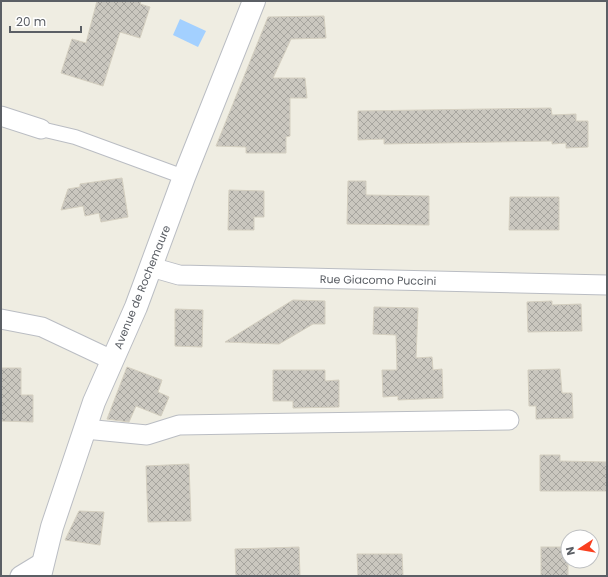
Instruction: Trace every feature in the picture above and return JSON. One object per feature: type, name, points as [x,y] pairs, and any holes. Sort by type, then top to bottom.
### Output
[{"type":"street","name":"Avenue de Rochemaure","points":[[41,569],[52,527],[94,402],[136,307],[184,176],[254,1]]},
{"type":"street","points":[[1,116],[41,129],[75,137],[184,176]]},
{"type":"street","name":"Rue Giacomo Puccini","points":[[151,267],[179,275],[607,285]]},
{"type":"street","points":[[1,319],[42,327],[112,360]]},
{"type":"street","points":[[85,429],[147,435],[179,425],[509,420]]},
{"type":"street","points":[[20,576],[41,569]]},
{"type":"water","points":[[180,19],[206,31],[198,47],[173,35]]},
{"type":"building","points":[[97,1],[141,1],[140,4],[150,7],[140,38],[120,32],[103,86],[61,73],[72,39],[86,43]]},
{"type":"building","points":[[324,16],[326,38],[291,39],[273,78],[305,78],[307,98],[290,98],[290,136],[286,137],[286,153],[246,153],[246,147],[216,146],[268,17]]},
{"type":"building","points":[[551,108],[552,115],[576,114],[576,121],[588,121],[588,147],[566,148],[566,143],[552,144],[552,141],[384,144],[384,139],[358,140],[358,111]]},
{"type":"building","points":[[122,178],[128,217],[101,222],[99,213],[85,216],[83,206],[61,210],[68,189],[80,187],[80,184]]},
{"type":"building","points":[[348,181],[366,181],[366,195],[429,196],[429,225],[347,224]]},
{"type":"building","points":[[229,190],[264,191],[264,217],[254,217],[254,230],[228,230]]},
{"type":"building","points":[[510,197],[559,197],[559,230],[509,230]]},
{"type":"building","points":[[293,300],[325,301],[325,324],[313,324],[279,344],[225,342]]},
{"type":"building","points":[[552,301],[552,305],[581,304],[582,331],[528,332],[527,302]]},
{"type":"building","points":[[374,307],[418,308],[416,358],[432,357],[433,370],[442,369],[443,398],[398,400],[398,396],[383,397],[382,370],[397,370],[396,335],[373,334]]},
{"type":"building","points":[[175,309],[203,310],[202,347],[175,346]]},
{"type":"building","points":[[127,367],[162,380],[158,392],[169,397],[161,416],[136,406],[129,422],[107,419]]},
{"type":"building","points":[[1,368],[21,368],[21,395],[33,395],[33,422],[1,421]]},
{"type":"building","points":[[560,369],[562,393],[572,393],[573,418],[536,419],[536,406],[529,406],[528,370]]},
{"type":"building","points":[[273,370],[325,370],[325,381],[339,380],[339,407],[293,408],[293,401],[273,401]]},
{"type":"building","points":[[540,455],[560,455],[560,461],[607,462],[607,491],[540,491]]},
{"type":"building","points":[[189,464],[191,521],[148,522],[146,466]]},
{"type":"building","points":[[79,511],[104,512],[100,545],[65,540]]},
{"type":"building","points":[[299,547],[300,576],[236,576],[235,549]]},
{"type":"building","points":[[541,547],[560,547],[560,569],[568,569],[568,576],[541,576]]},
{"type":"building","points":[[357,554],[402,554],[403,576],[358,576]]}]
